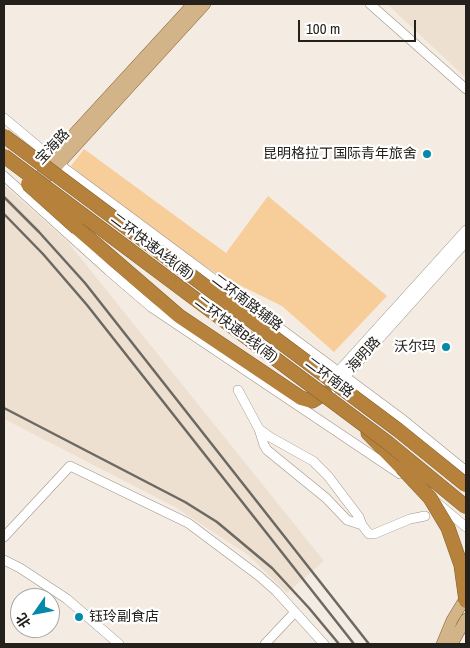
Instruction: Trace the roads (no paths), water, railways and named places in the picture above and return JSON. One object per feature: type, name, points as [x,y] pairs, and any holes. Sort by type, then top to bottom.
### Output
[{"type":"highway","points":[[4,136],[23,152],[49,169]]},
{"type":"highway","name":"二环快速A线(南)","points":[[4,136],[390,424],[466,487]]},
{"type":"highway","name":"二环快速B线(南)","points":[[4,155],[331,391],[466,507]]},
{"type":"highway","points":[[4,161],[167,306],[198,329],[304,400],[312,401],[331,391],[355,421],[413,478],[437,508],[456,547],[461,565],[466,602]]},
{"type":"main road","name":"宝海路","points":[[49,169],[193,4]]},
{"type":"main road","name":"宝海路","points":[[49,169],[205,4]]},
{"type":"main road","name":"二环南路","points":[[4,155],[49,169],[331,391],[441,482],[466,507]]},
{"type":"main road","name":"二环南路","points":[[331,391],[413,445],[466,487]]},
{"type":"main road","points":[[442,644],[466,597]]},
{"type":"main road","points":[[452,644],[466,619]]},
{"type":"street","points":[[370,4],[466,89]]},
{"type":"street","name":"二环南路辅路","points":[[4,118],[49,169],[233,292],[414,428],[466,471]]},
{"type":"street","points":[[27,197],[49,169]]},
{"type":"street","points":[[4,176],[109,271],[151,306],[394,469],[466,528]]},
{"type":"street","name":"海明路","points":[[373,340],[466,230]]},
{"type":"street","name":"海明路","points":[[308,411],[331,391],[341,374],[466,242]]},
{"type":"street","points":[[238,390],[259,429],[267,450],[326,498],[347,520],[362,525]]},
{"type":"street","points":[[259,429],[313,461],[328,476],[370,534],[425,516]]},
{"type":"street","points":[[4,537],[70,466],[188,524],[259,576],[276,591],[324,644]]},
{"type":"street","points":[[4,560],[20,568],[67,599],[118,644]]},
{"type":"street","points":[[265,644],[295,612]]},
{"type":"railway","points":[[4,197],[85,283],[369,644]]},
{"type":"railway","points":[[4,214],[43,254],[87,305],[354,644]]},
{"type":"railway","points":[[4,408],[185,502],[217,522],[272,568],[339,644]]},
{"type":"place","name":"昆明格拉丁国际青年旅舍","points":[[427,154]]},
{"type":"place","name":"沃尔玛","points":[[446,347]]},
{"type":"place","name":"钰玲副食店","points":[[79,617]]}]
